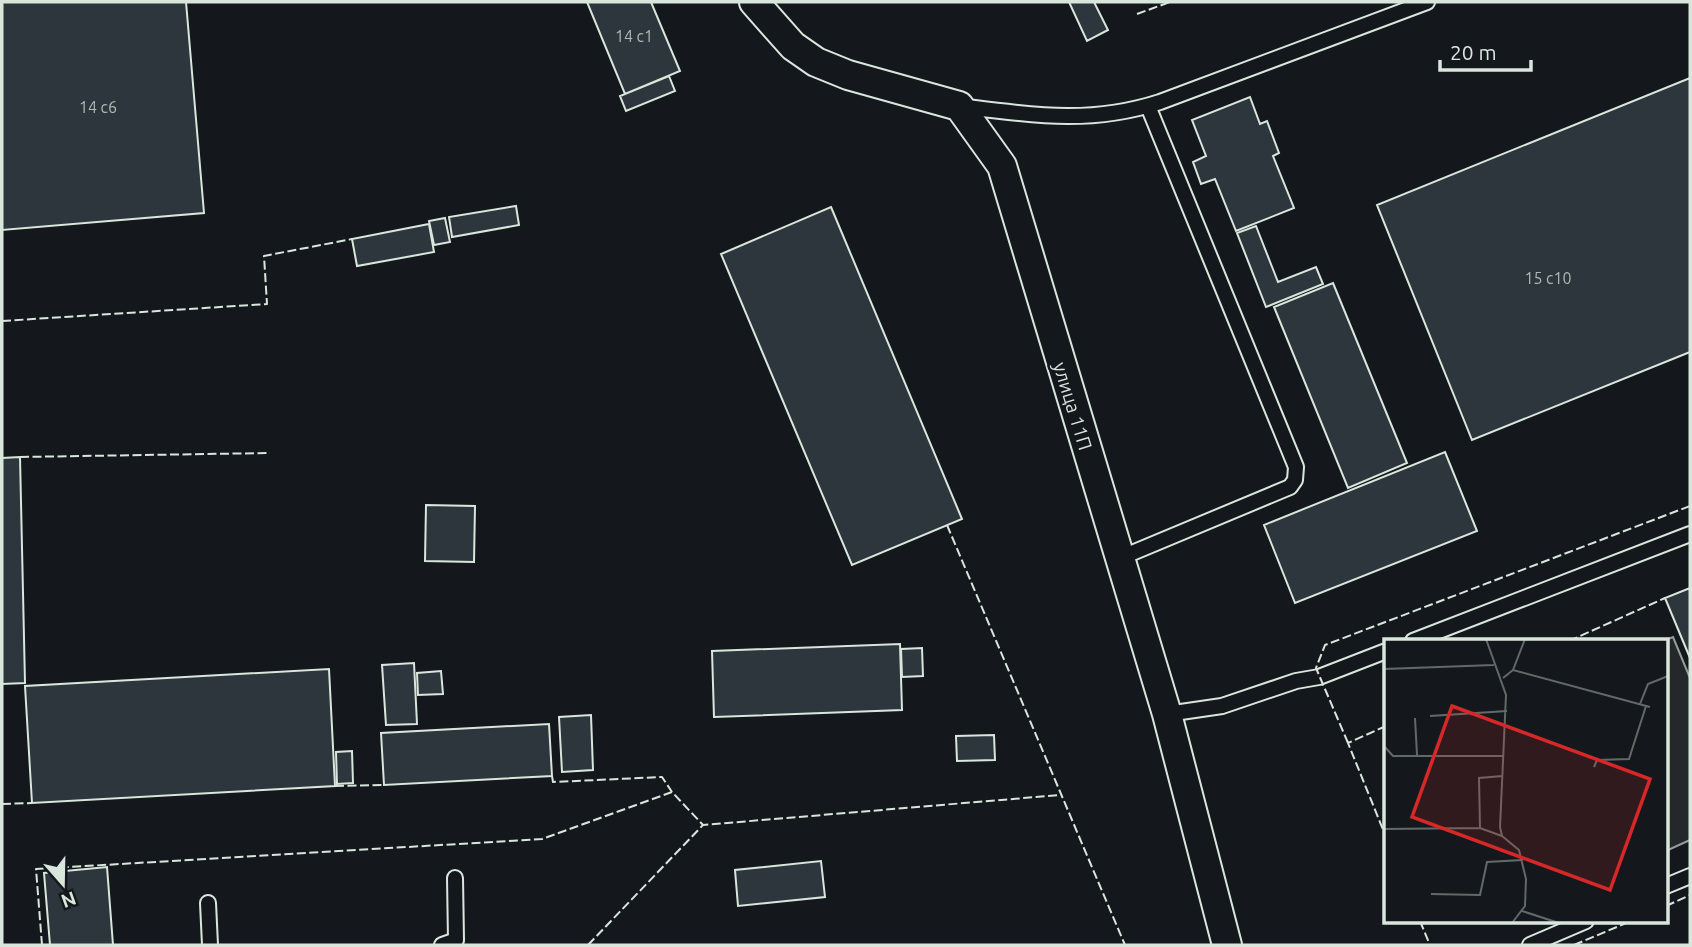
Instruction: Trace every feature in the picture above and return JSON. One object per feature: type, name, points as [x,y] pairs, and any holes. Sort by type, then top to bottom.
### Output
[{"type":"street","points":[[754,2],[793,46],[816,62],[848,75],[959,106]]},
{"type":"street","name":"улица 11П","points":[[959,106],[1002,166],[1167,714],[1227,945]]},
{"type":"lane","points":[[959,106],[1066,117],[1102,116],[1148,106],[1427,2]]},
{"type":"lane","points":[[1120,558],[1290,487],[1295,480],[1296,467],[1148,106]]},
{"type":"lane","points":[[1418,639],[1690,534]]},
{"type":"lane","points":[[1167,714],[1222,706],[1296,681],[1319,677],[1384,652]]},
{"type":"lane","points":[[1668,885],[1690,876]]},
{"type":"lane","points":[[442,945],[456,940],[455,878]]},
{"type":"lane","points":[[208,903],[210,945]]},
{"type":"lane","points":[[1530,945],[1584,922]]},
{"type":"shaded area","points":[[1673,637],[1690,678],[1690,840],[1668,850],[1668,639]]},
{"type":"building","points":[[2,2],[186,2],[204,213],[2,230]]},
{"type":"building","points":[[587,2],[651,2],[680,71],[625,94]]},
{"type":"building","points":[[1069,2],[1094,2],[1108,30],[1087,41]]},
{"type":"building","points":[[669,76],[675,91],[626,111],[620,96]]},
{"type":"building","points":[[1690,78],[1690,352],[1472,440],[1377,205]]},
{"type":"building","points":[[1250,97],[1260,124],[1267,121],[1279,153],[1273,156],[1294,208],[1236,231],[1215,179],[1201,184],[1193,162],[1206,156],[1192,120]]},
{"type":"building","points":[[516,206],[519,225],[452,237],[449,217]]},
{"type":"building","points":[[831,207],[962,519],[852,565],[721,254]]},
{"type":"building","points":[[445,218],[450,242],[434,245],[429,221]]},
{"type":"building","points":[[429,224],[434,252],[357,266],[352,239]]},
{"type":"building","points":[[1256,226],[1278,282],[1316,267],[1323,284],[1266,307],[1237,233]]},
{"type":"building","points":[[1333,283],[1407,463],[1348,488],[1274,307]]},
{"type":"building","points":[[1445,452],[1477,531],[1295,603],[1264,525]]},
{"type":"building","points":[[20,457],[25,683],[2,684],[2,458]]},
{"type":"building","points":[[426,505],[475,506],[474,562],[425,561]]},
{"type":"building","points":[[1690,588],[1690,658],[1665,598]]},
{"type":"building","points":[[900,644],[902,710],[714,717],[712,651]]},
{"type":"building","points":[[922,648],[923,676],[902,677],[901,649]]},
{"type":"building","points":[[414,663],[417,724],[386,725],[382,665]]},
{"type":"building","points":[[329,669],[335,786],[32,803],[25,686]]},
{"type":"building","points":[[441,671],[443,694],[418,695],[417,673]]},
{"type":"building","points":[[591,715],[593,770],[562,772],[559,717]]},
{"type":"building","points":[[549,724],[552,776],[384,785],[381,733]]},
{"type":"building","points":[[994,735],[995,760],[957,761],[956,736]]},
{"type":"building","points":[[352,751],[353,783],[337,784],[336,752]]},
{"type":"building","points":[[821,861],[825,897],[738,906],[735,870]]},
{"type":"building","points":[[107,867],[113,945],[50,945],[44,873]]},
{"type":"fence","points":[[1137,14],[1170,2]]},
{"type":"fence","points":[[2,321],[267,304],[264,256],[352,239]]},
{"type":"fence","points":[[20,457],[270,453]]},
{"type":"fence","points":[[1348,743],[1316,668],[1325,645],[1690,506]]},
{"type":"fence","points":[[947,525],[1125,945]]},
{"type":"fence","points":[[1573,639],[1665,598]]},
{"type":"fence","points":[[1384,727],[1348,743],[1384,832]]},
{"type":"fence","points":[[552,776],[553,782],[662,777],[672,792]]},
{"type":"fence","points":[[335,786],[384,785]]},
{"type":"fence","points":[[42,945],[36,869],[542,839],[672,792],[703,825]]},
{"type":"fence","points":[[588,945],[703,825],[1060,795]]},
{"type":"fence","points":[[2,804],[32,803]]},
{"type":"fence","points":[[1668,905],[1690,895]]},
{"type":"fence","points":[[1420,922],[1430,945]]},
{"type":"fence","points":[[1574,945],[1629,922]]}]
